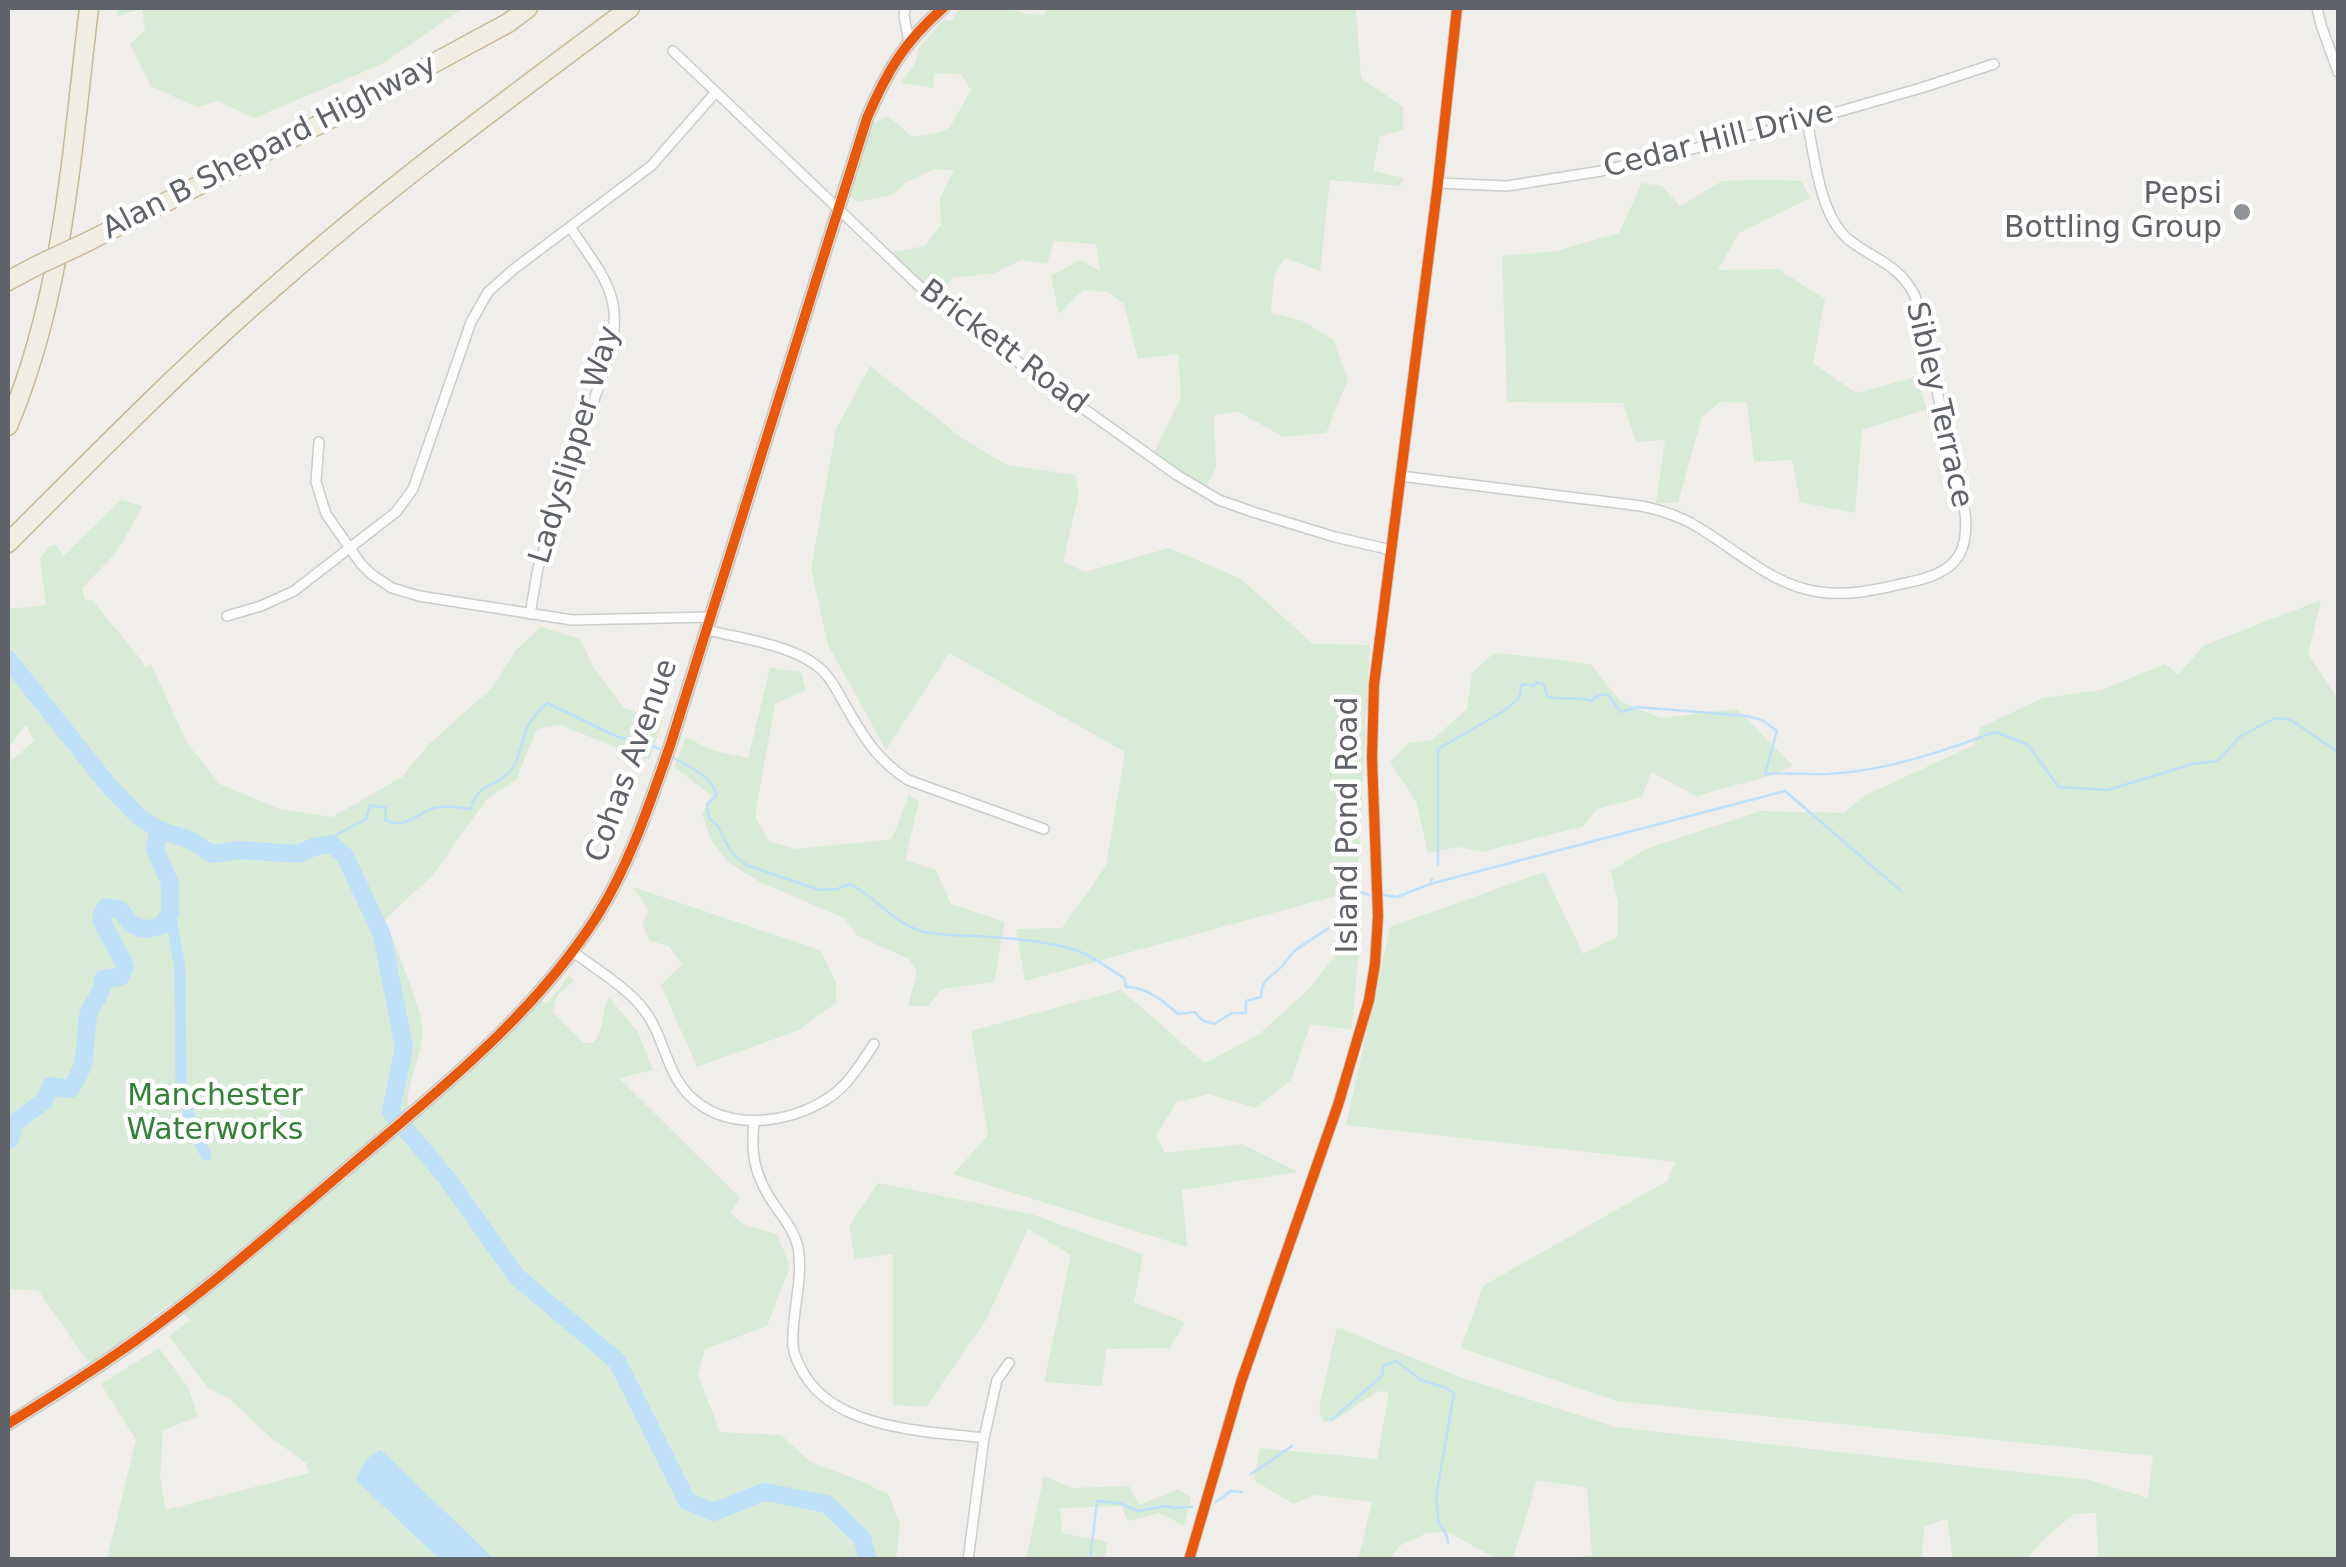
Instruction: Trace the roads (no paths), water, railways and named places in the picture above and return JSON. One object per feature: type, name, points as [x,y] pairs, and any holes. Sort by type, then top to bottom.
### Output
[{"type":"highway","points":[[8,426],[35,350],[53,279],[88,8]]},
{"type":"highway","name":"Alan B Shepard Highway","points":[[8,281],[353,107],[508,24],[528,8]]},
{"type":"highway","points":[[8,543],[272,288],[414,172],[630,8]]},
{"type":"street","points":[[906,8],[909,42]]},
{"type":"street","name":"Cohas Avenue","points":[[8,1424],[125,1348],[213,1282],[406,1118],[509,1026],[572,951],[600,910],[633,844],[670,746],[867,118],[890,67],[943,8]]},
{"type":"street","name":"Island Pond Road","points":[[1189,1560],[1241,1382],[1338,1105],[1369,1000],[1378,916],[1372,776],[1374,685],[1457,8]]},
{"type":"street","points":[[2317,8],[2338,72]]},
{"type":"street","name":"Brickett Road","points":[[673,51],[905,274],[966,325],[1197,489],[1253,512],[1391,550]]},
{"type":"street","name":"Cedar Hill Drive","points":[[1438,184],[1507,186],[1601,171],[1807,121],[1994,64]]},
{"type":"street","points":[[227,616],[279,599],[396,512],[413,489],[472,322],[488,292],[651,166],[716,92]]},
{"type":"street","name":"Sibley Terrace","points":[[1400,476],[1664,511],[1708,533],[1770,573],[1816,592],[1864,591],[1936,576],[1947,570],[1966,538],[1964,512],[1915,296],[1902,274],[1851,241],[1834,223],[1824,200],[1807,121]]},
{"type":"street","name":"Ladyslipper Way","points":[[530,614],[538,568],[616,326],[608,284],[570,227]]},
{"type":"street","points":[[318,442],[318,493],[326,514],[371,574],[406,593],[586,620],[709,623],[788,651],[822,670],[874,753],[888,767],[908,780],[1044,829]]},
{"type":"street","points":[[572,951],[644,1008],[686,1092],[704,1106],[729,1116],[754,1122],[782,1119],[832,1096],[851,1078],[874,1044]]},
{"type":"street","points":[[754,1122],[751,1148],[761,1183],[793,1232],[798,1248],[794,1353],[813,1388],[835,1406],[871,1421],[984,1438]]},
{"type":"street","points":[[968,1560],[984,1438],[997,1380],[1009,1363]]},
{"type":"water","points":[[381,1450],[494,1559],[439,1559],[356,1480],[368,1458]]},
{"type":"waterway","points":[[8,659],[109,786],[139,817],[159,830],[190,840],[212,854],[239,850],[298,854],[331,844],[345,856],[382,935],[404,1047],[391,1112],[446,1177],[517,1277],[617,1361],[687,1501],[713,1512],[764,1492],[827,1504],[862,1538],[868,1560]]},
{"type":"waterway","points":[[1438,865],[1438,749],[1504,711],[1519,698],[1522,684],[1534,686],[1536,682],[1543,684],[1548,697],[1593,701],[1607,694],[1621,712],[1637,707],[1762,720],[1777,731],[1765,774],[1871,769],[1995,732],[2027,744],[2059,787],[2108,790],[2192,764],[2217,761],[2241,736],[2275,718],[2291,720],[2338,752]]},
{"type":"waterway","points":[[331,844],[336,835],[366,819],[370,805],[386,808],[385,820],[393,823],[406,822],[438,807],[471,809],[479,793],[514,766],[528,726],[547,703],[618,737],[659,749]]},
{"type":"waterway","points":[[674,758],[710,782],[717,795],[707,804],[709,818],[731,852],[746,865],[820,890],[850,884],[901,922],[921,931],[1035,941],[1076,950],[1124,978],[1126,987],[1147,992],[1178,1014],[1195,1012],[1202,1020],[1214,1024],[1232,1013],[1246,1013],[1246,1001],[1261,997],[1265,983],[1295,951],[1336,922],[1356,895],[1369,895]]},
{"type":"waterway","points":[[1430,884],[1785,791],[1901,891]]},
{"type":"waterway","points":[[8,1140],[14,1123],[44,1101],[51,1086],[70,1089],[83,1062],[88,1016],[103,979],[120,977],[125,967],[101,918],[105,908],[119,909],[132,924],[147,929],[161,926],[170,913],[170,884],[155,849],[159,830]]},
{"type":"waterway","points":[[1384,895],[1397,897],[1430,884],[1432,879]]},
{"type":"waterway","points":[[170,913],[180,968],[181,1085],[192,1127],[206,1155]]},
{"type":"waterway","points":[[1331,1420],[1382,1376],[1383,1366],[1396,1361],[1421,1380],[1454,1393],[1436,1497],[1439,1523],[1448,1543]]},
{"type":"waterway","points":[[1251,1474],[1292,1446]]},
{"type":"waterway","points":[[1216,1502],[1231,1491],[1242,1492]]},
{"type":"waterway","points":[[1090,1560],[1097,1501],[1119,1503],[1138,1511],[1192,1507]]},
{"type":"place","name":"Pepsi Bottling Group","points":[[2242,212]]},
{"type":"park label","name":"Manchester Waterworks","points":[[215,1114]]}]
